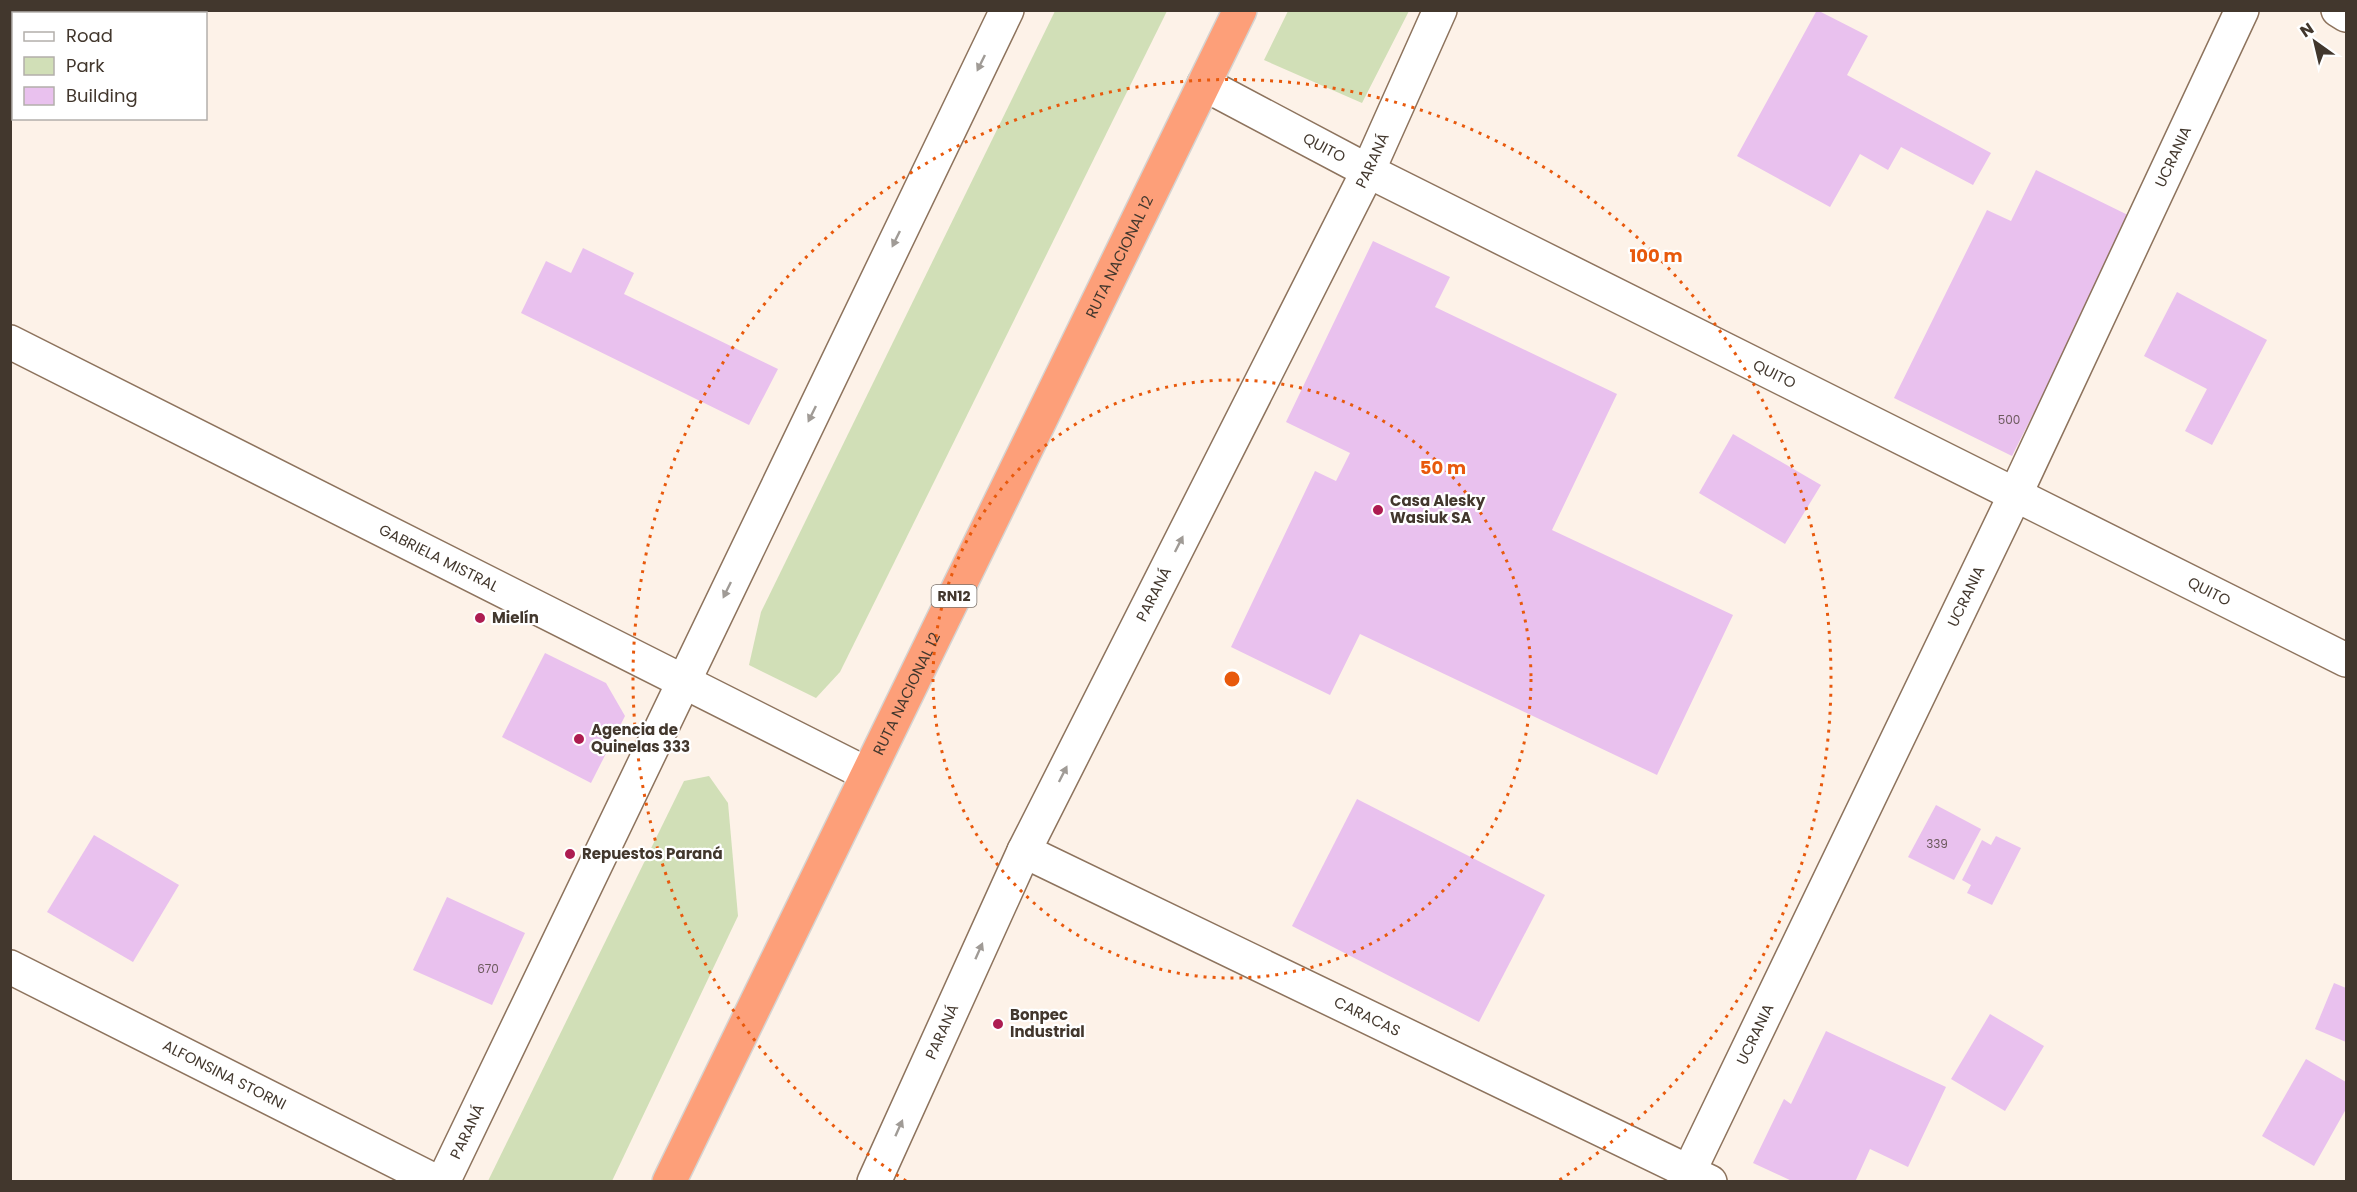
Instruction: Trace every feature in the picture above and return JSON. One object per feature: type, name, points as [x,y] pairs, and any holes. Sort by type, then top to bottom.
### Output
[{"type":"highway","name":"RUTA NACIONAL 12","points":[[669,1182],[1240,10]]},
{"type":"street","name":"PARANÁ","points":[[442,1182],[1006,10]]},
{"type":"street","name":"PARANÁ","points":[[874,1182],[1024,851],[1368,171],[1440,10]]},
{"type":"street","name":"UCRANIA","points":[[1694,1178],[2242,10]]},
{"type":"street","points":[[2338,10],[2346,15]]},
{"type":"street","name":"QUITO","points":[[1204,84],[1368,171],[2346,660]]},
{"type":"street","name":"GABRIELA MISTRAL","points":[[10,342],[867,774]]},
{"type":"street","name":"CARACAS","points":[[1024,851],[1694,1178]]},
{"type":"street","name":"ALFONSINA STORNI","points":[[10,967],[437,1182]]},
{"type":"green space","points":[[1288,10],[1409,11],[1362,103],[1264,60]]},
{"type":"green space","points":[[1055,11],[1167,11],[840,672],[816,698],[749,665],[761,612]]},
{"type":"green space","points":[[709,776],[728,803],[738,916],[612,1181],[488,1181],[684,781]]},
{"type":"building","points":[[1817,10],[1868,36],[1847,75],[1991,153],[1973,185],[1901,147],[1888,170],[1860,154],[1830,207],[1737,156]]},
{"type":"building","points":[[2036,170],[2132,217],[2012,456],[1894,398],[1987,210],[2011,221]]},
{"type":"building","points":[[1373,241],[1450,277],[1435,307],[1617,394],[1552,530],[1733,615],[1657,775],[1360,634],[1330,695],[1231,647],[1315,471],[1336,481],[1350,453],[1286,422]]},
{"type":"building","points":[[583,248],[634,273],[624,294],[778,369],[749,425],[521,313],[546,261],[571,273]]},
{"type":"building","points":[[2177,292],[2267,340],[2212,445],[2185,431],[2207,389],[2144,356]]},
{"type":"building","points":[[1733,434],[1821,485],[1785,544],[1699,493]]},
{"type":"building","points":[[545,653],[606,683],[625,716],[591,783],[502,737]]},
{"type":"building","points":[[1357,799],[1545,895],[1479,1022],[1292,926]]},
{"type":"building","points":[[1936,805],[1981,829],[1954,880],[1908,857]]},
{"type":"building","points":[[94,835],[179,885],[133,962],[47,912]]},
{"type":"building","points":[[1996,836],[2021,848],[1992,905],[1967,893],[1971,885],[1962,880],[1982,840],[1991,845]]},
{"type":"building","points":[[447,897],[525,933],[492,1005],[413,970]]},
{"type":"building","points":[[2334,983],[2346,988],[2346,1042],[2315,1029]]},
{"type":"building","points":[[1990,1014],[2044,1046],[2005,1111],[1951,1079]]},
{"type":"building","points":[[1826,1031],[1946,1087],[1908,1167],[1870,1149],[1855,1182],[1794,1182],[1753,1163],[1784,1099],[1791,1104]]},
{"type":"building","points":[[2306,1059],[2346,1082],[2346,1109],[2314,1166],[2262,1136]]},
{"type":"place","name":"Casa Alesky Wasiuk SA","points":[[1378,510]]},
{"type":"place","name":"Mielín","points":[[480,618]]},
{"type":"place","name":"Agencia de Quinelas 333","points":[[579,739]]},
{"type":"place","name":"Repuestos Paraná","points":[[570,854]]},
{"type":"place","name":"Bonpec Industrial","points":[[998,1024]]}]
